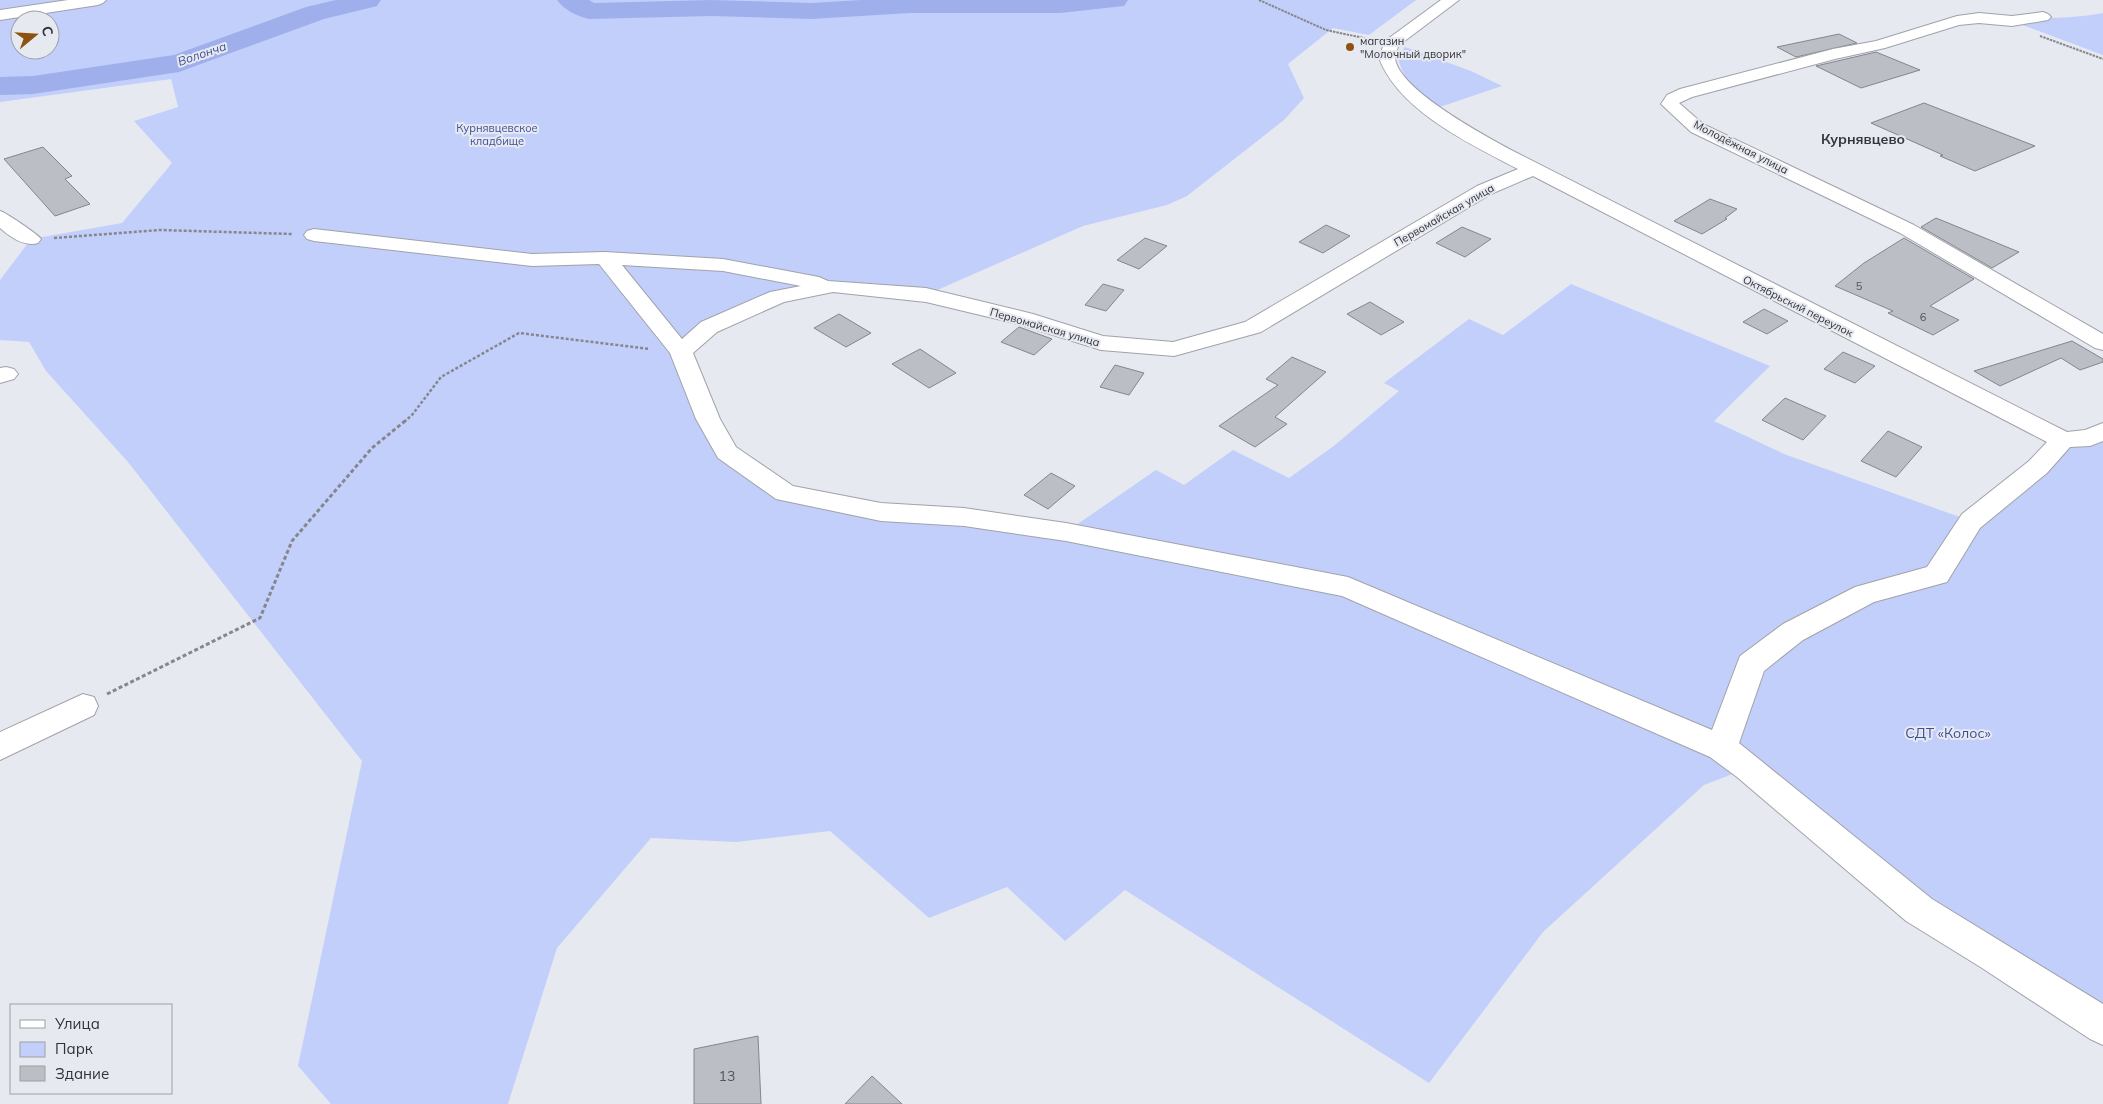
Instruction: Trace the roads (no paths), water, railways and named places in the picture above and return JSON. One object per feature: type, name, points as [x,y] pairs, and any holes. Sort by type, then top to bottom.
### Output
[{"type":"street","points":[[0,15],[98,0]]},
{"type":"street","points":[[1451,0],[1391,44],[1388,58],[1393,73],[1438,116],[1534,169]]},
{"type":"street","name":"Молодёжная улица","points":[[2044,17],[1999,21],[1979,18],[1957,21],[1879,45],[1833,54],[1686,93],[1673,99],[1670,104],[1698,128],[1907,229],[2103,343]]},
{"type":"street","name":"Первомайская улица","points":[[681,352],[709,327],[778,297],[833,286],[926,295],[1025,319],[1101,344],[1174,349],[1253,327],[1484,190],[1534,169]]},
{"type":"street","name":"Октябрьский переулок","points":[[1534,169],[1837,326],[2063,440]]},
{"type":"street","points":[[0,217],[14,230],[31,239]]},
{"type":"street","points":[[314,235],[532,260],[605,258],[723,265],[833,286]]},
{"type":"street","points":[[605,258],[681,352],[708,419],[727,452],[785,493],[881,512],[964,517],[1066,532],[1348,587],[1721,748],[1748,768],[1919,910],[1995,956],[2103,1026]]},
{"type":"street","points":[[1721,748],[1751,664],[1793,632],[1865,594],[1936,575],[1971,521],[2038,467],[2063,440],[2090,438],[2103,431]]},
{"type":"street","points":[[0,747],[83,706]]},
{"type":"waterway","name":"Волонча","points":[[0,86],[33,85],[179,63],[315,13],[368,0]]},
{"type":"waterway","name":"Волонча","points":[[570,0],[589,11],[711,8],[811,11],[910,5],[1060,5],[1115,0]]},
{"type":"place","name":"магазин \"Молочный дворик\"","points":[[1350,47]]},
{"type":"district","name":"Курнявцево","points":[[1863,139]]},
{"type":"park label","name":"Курнявцевское кладбище","points":[[497,134]]},
{"type":"park label","name":"СДТ «Колос»","points":[[1948,733]]}]
